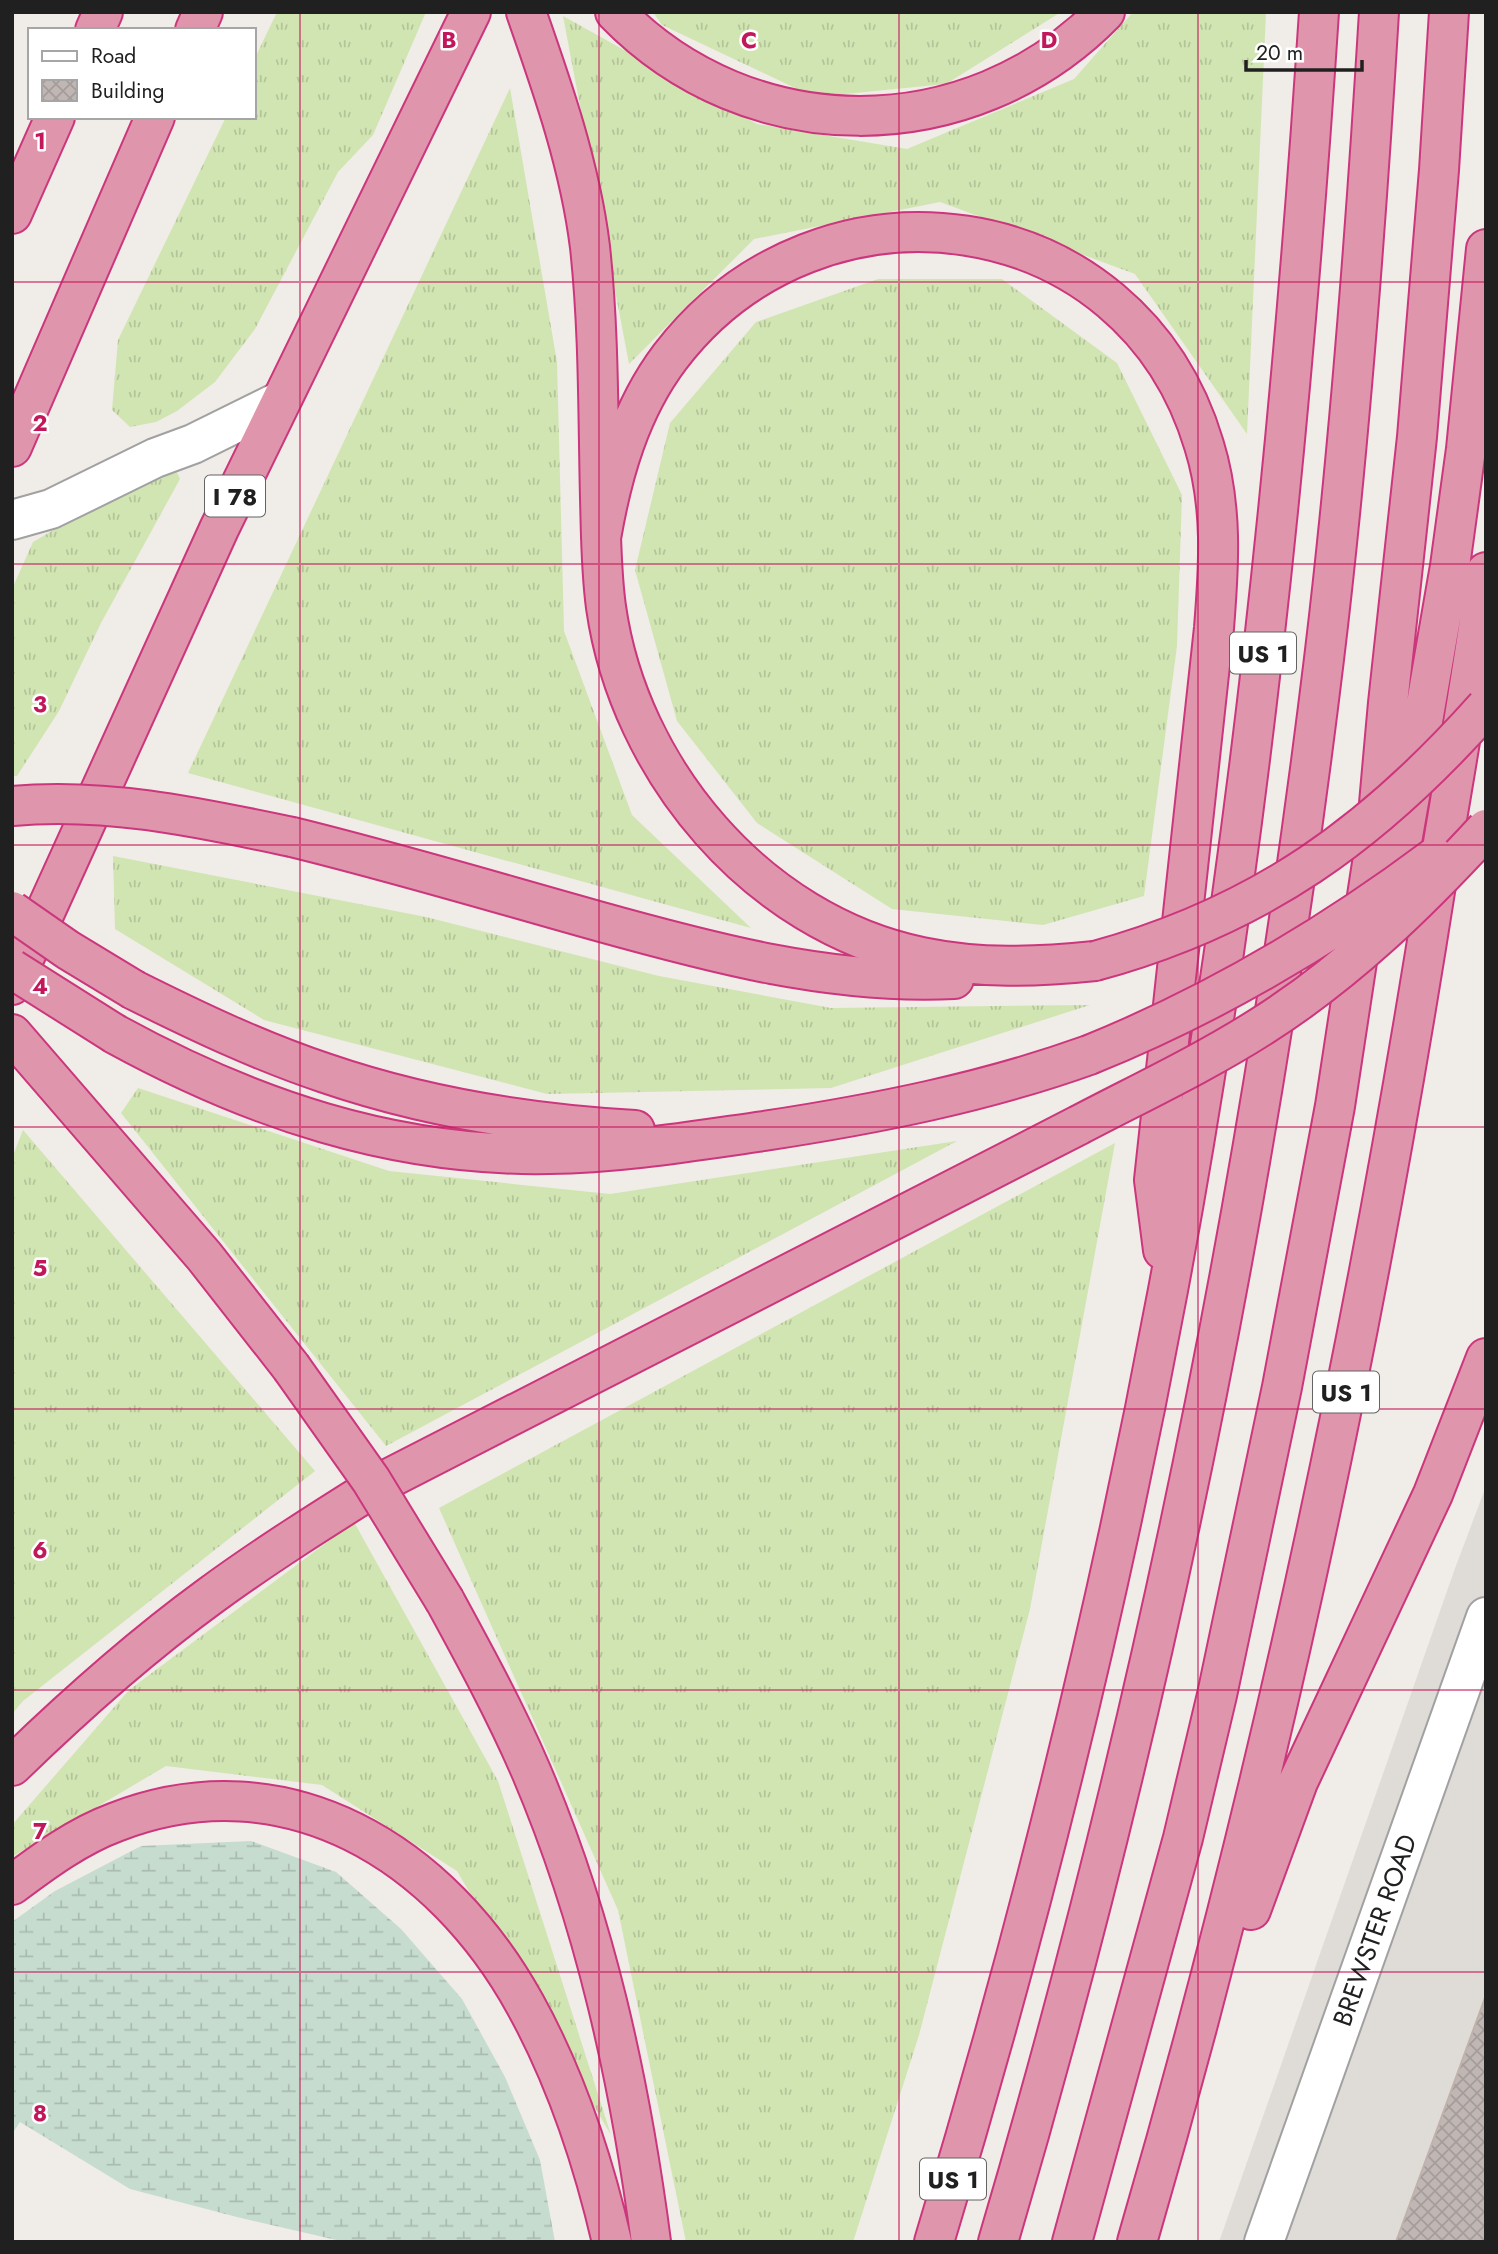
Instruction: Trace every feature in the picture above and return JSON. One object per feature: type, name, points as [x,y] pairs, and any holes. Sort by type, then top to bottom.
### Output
[{"type":"highway","points":[[96,28],[103,12]]},
{"type":"highway","points":[[196,28],[203,12]]},
{"type":"highway","name":"I 78","points":[[12,985],[159,659],[280,401],[471,12]]},
{"type":"highway","points":[[526,12],[551,84],[579,182],[590,247],[606,606],[619,668],[629,698],[673,781],[709,830],[752,871],[776,890],[829,923],[865,939],[919,957],[953,963],[1021,967],[1095,961]]},
{"type":"highway","points":[[615,12],[642,39],[668,58],[721,88],[754,101],[786,109],[851,117],[917,112],[950,105],[981,94],[1041,62],[1068,44],[1105,12]]},
{"type":"highway","name":"US 1","points":[[934,2242],[971,2117],[1057,1796],[1124,1507],[1168,1288],[1237,851],[1272,583],[1300,286],[1319,12]]},
{"type":"highway","points":[[998,2242],[1059,2030],[1139,1710],[1197,1449],[1255,1134],[1300,846],[1336,552],[1362,260],[1379,12]]},
{"type":"highway","points":[[1072,2242],[1183,1838],[1214,1708],[1282,1387],[1335,1106],[1377,836],[1388,703],[1418,424],[1449,12]]},
{"type":"highway","points":[[12,214],[54,119]]},
{"type":"highway","points":[[12,447],[154,119]]},
{"type":"highway","points":[[601,538],[607,502],[624,442],[651,384],[670,356],[717,307],[746,286],[802,254],[865,236],[929,231],[994,240],[1055,264],[1096,290],[1139,327],[1159,352],[1182,391],[1204,445],[1218,511],[1219,546],[1214,628],[1154,1180],[1168,1288]]},
{"type":"highway","points":[[1335,1106],[1378,979],[1442,623],[1466,449],[1486,249]]},
{"type":"highway","name":"US 1","points":[[1138,2242],[1190,2059],[1262,1776],[1330,1469],[1406,1077],[1486,572]]},
{"type":"highway","points":[[12,806],[114,807],[165,813],[292,837],[740,958],[811,971],[880,978],[946,979],[1017,974],[1095,961],[1197,927],[1281,884],[1337,846],[1421,776],[1486,707]]},
{"type":"highway","points":[[12,970],[116,1034],[187,1071],[268,1106],[349,1130],[431,1146],[508,1154],[589,1153],[674,1144],[893,1110],[961,1095],[1089,1055],[1164,1024],[1286,957],[1401,882],[1486,815]]},
{"type":"highway","points":[[12,1766],[98,1686],[209,1597],[384,1481],[1079,1125],[1261,1027],[1317,988],[1403,915],[1486,829]]},
{"type":"highway","points":[[12,911],[68,950],[134,990],[260,1049],[325,1073],[395,1094],[463,1110],[536,1121],[658,1131],[751,1129],[819,1123]]},
{"type":"highway","points":[[12,1034],[204,1256],[291,1367],[371,1480],[446,1601],[530,1770],[572,1882],[596,1960],[628,2089],[650,2242]]},
{"type":"highway","points":[[1150,2199],[1298,1782],[1433,1494],[1486,1358]]},
{"type":"highway","points":[[12,1885],[56,1853],[113,1823],[146,1811],[210,1801],[272,1804],[303,1811],[332,1821],[387,1849],[441,1894],[486,1945],[524,2002],[576,2118],[612,2242]]},
{"type":"highway","points":[[915,2242],[971,2117]]},
{"type":"street","points":[[12,520],[51,509],[280,401]]},
{"type":"street","name":"BREWSTER ROAD","points":[[1264,2242],[1486,1617]]},
{"type":"shaded area","points":[[1486,1486],[1486,2242],[1219,2242],[1454,1571]]},
{"type":"green space","points":[[277,12],[426,12],[373,135],[338,172],[255,329],[215,382],[177,411],[156,422],[130,427],[112,410],[118,340],[225,119],[256,119],[256,56]]},
{"type":"green space","points":[[653,12],[1061,12],[946,84],[814,97],[662,25]]},
{"type":"green space","points":[[1133,12],[1266,12],[1247,434],[1135,274],[940,202],[754,239],[629,364],[563,16],[757,124],[907,149],[1074,79]]},
{"type":"green space","points":[[510,88],[557,362],[564,631],[632,815],[751,928],[188,773]]},
{"type":"green space","points":[[878,279],[1002,279],[1117,363],[1182,495],[1177,646],[1144,896],[1043,925],[892,909],[757,823],[677,721],[635,570],[670,423],[756,322]]},
{"type":"green space","points":[[175,468],[180,479],[101,623],[59,711],[17,776],[12,776],[12,589],[33,542],[105,500]]},
{"type":"green space","points":[[113,856],[426,917],[659,976],[831,1008],[1090,1005],[831,1088],[547,1094],[264,1020],[115,929]]},
{"type":"green space","points":[[138,1088],[389,1171],[610,1194],[957,1141],[386,1446],[121,1113]]},
{"type":"green space","points":[[23,1130],[315,1471],[23,1701],[12,1714],[12,1158]]},
{"type":"green space","points":[[1115,1143],[1030,1609],[919,2035],[853,2242],[686,2242],[618,1910],[439,1508]]},
{"type":"green space","points":[[354,1522],[498,1781],[611,2135],[457,1871],[322,1785],[166,1766],[12,1857],[12,1825],[129,1690]]},
{"type":"green space","points":[[251,1841],[336,1872],[401,1929],[462,1999],[505,2077],[540,2160],[555,2242],[345,2242],[130,2189],[20,2122],[12,2134],[12,1922],[55,1891],[141,1846]]},
{"type":"building","points":[[1486,1995],[1486,2242],[1396,2242]]}]
